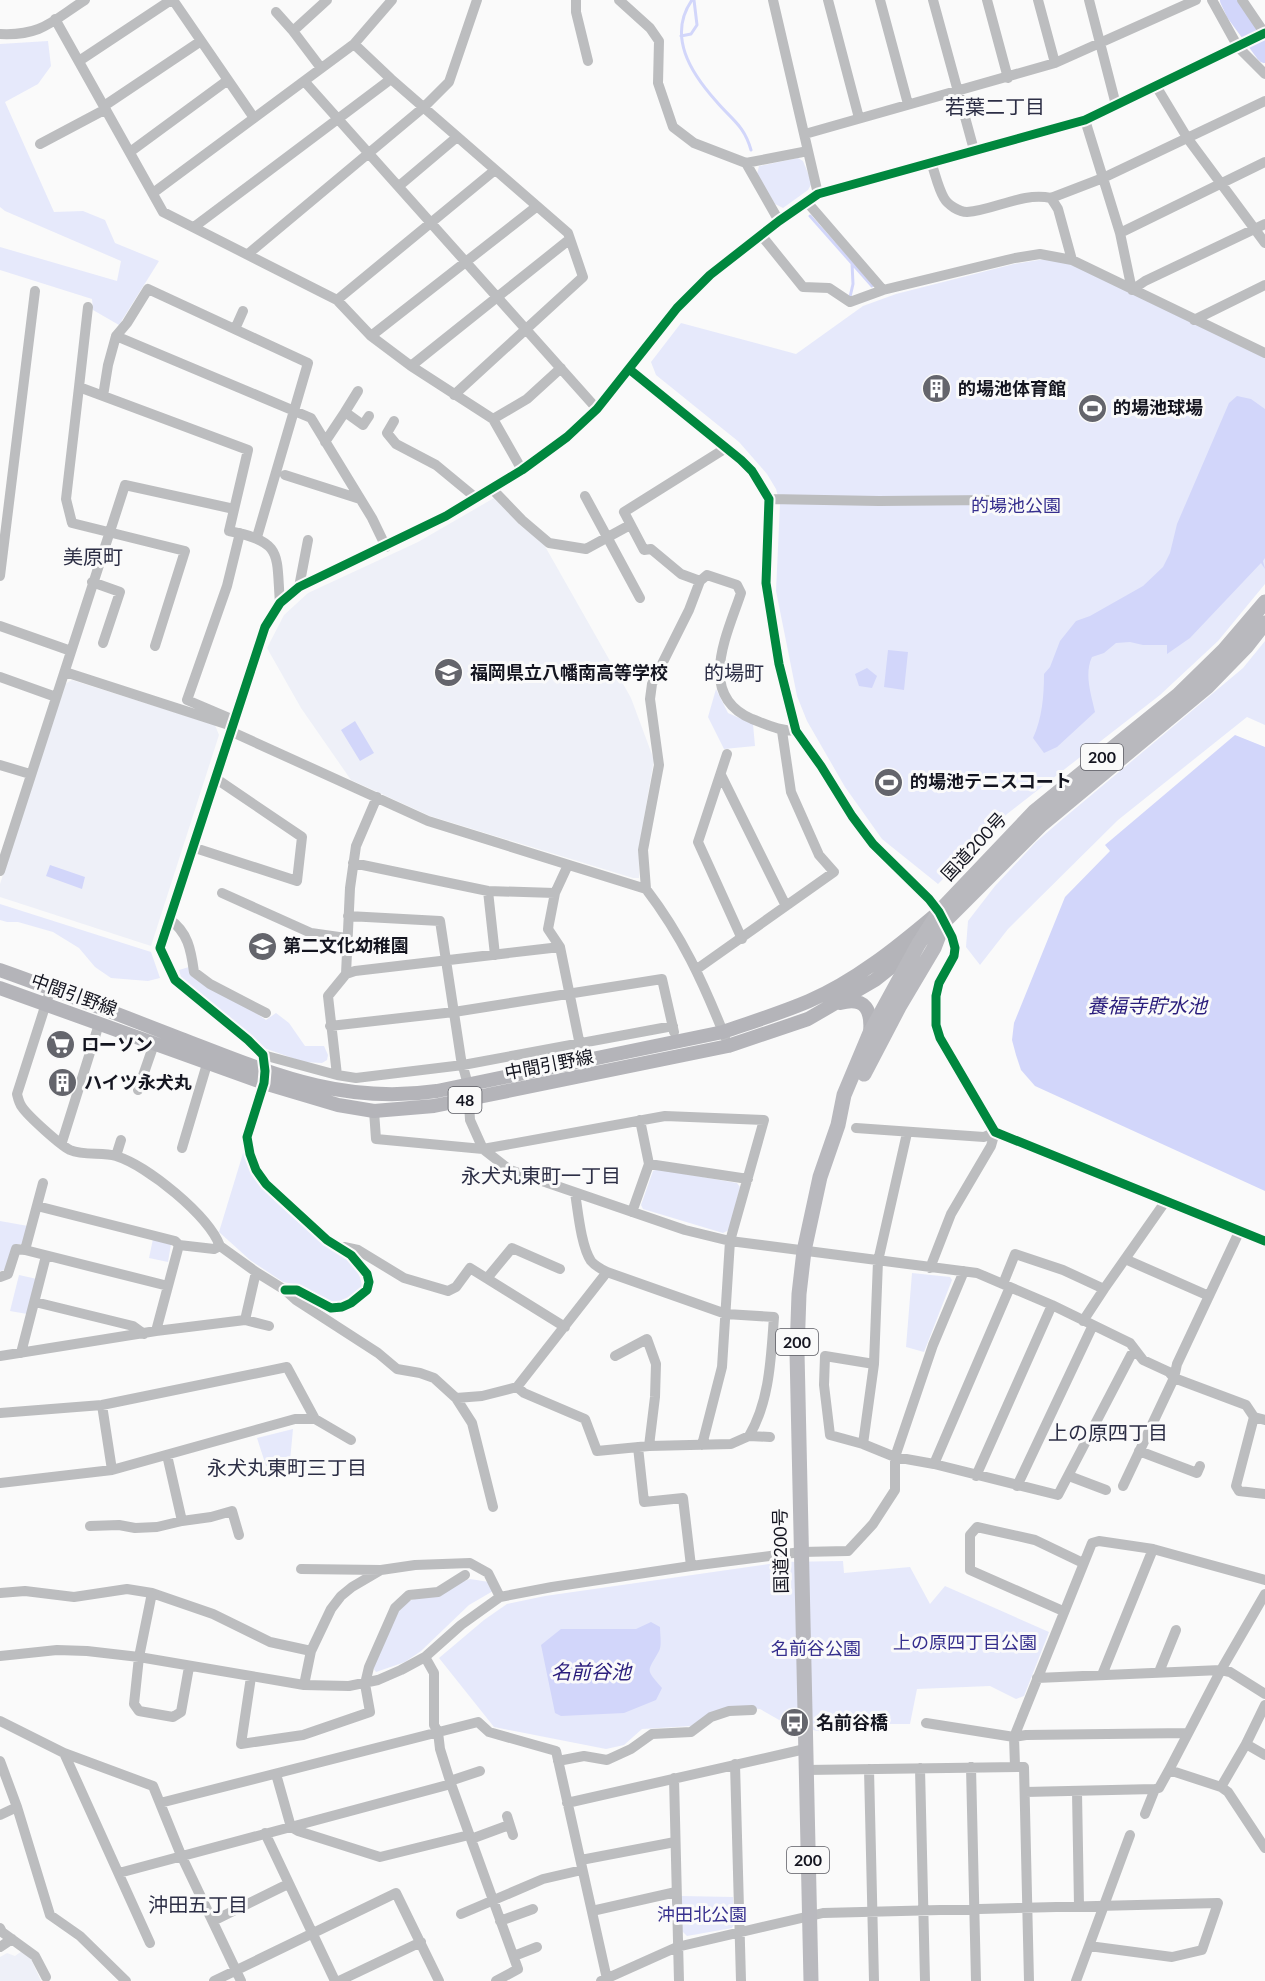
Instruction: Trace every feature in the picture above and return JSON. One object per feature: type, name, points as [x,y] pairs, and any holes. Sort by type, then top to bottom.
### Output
[{"type":"highway","name":"国道200号","points":[[811,1981],[797,1352],[799,1294],[804,1251],[820,1177],[838,1125],[844,1095],[870,1033],[918,945],[1035,811],[1178,695],[1224,650],[1265,603]]},
{"type":"highway","name":"国道200号","points":[[838,1125],[855,1097],[871,1058],[898,1007],[934,948],[942,917],[1041,825],[1207,687],[1246,647],[1265,623]]},
{"type":"main road","name":"中間引野線","points":[[0,970],[51,988],[264,1077],[338,1105],[374,1111],[412,1109],[582,1060],[723,1032],[810,1001],[866,969],[942,917]]},
{"type":"main road","name":"中間引野線","points":[[0,988],[207,1064],[341,1092],[409,1095],[468,1092],[728,1046],[808,1019],[875,980],[918,945]]},
{"type":"main road","points":[[833,1005],[854,1002],[867,1008],[871,1016],[870,1033]]},
{"type":"street","points":[[0,34],[20,35],[44,28],[85,0]]},
{"type":"street","points":[[79,61],[172,0],[254,118]]},
{"type":"street","points":[[293,31],[327,0]]},
{"type":"street","points":[[153,193],[354,44],[392,0]]},
{"type":"street","points":[[576,0],[576,12],[588,61]]},
{"type":"street","points":[[620,0],[650,28],[659,41],[658,83],[673,127],[694,143],[746,163],[808,151]]},
{"type":"street","points":[[773,0],[818,194]]},
{"type":"street","points":[[828,0],[859,118]]},
{"type":"street","points":[[880,0],[908,104]]},
{"type":"street","points":[[933,0],[974,150]]},
{"type":"street","points":[[987,0],[1008,78]]},
{"type":"street","points":[[1038,0],[1055,63]]},
{"type":"street","points":[[1089,0],[1116,105]]},
{"type":"street","points":[[805,134],[1055,63],[1196,0]]},
{"type":"street","points":[[1212,0],[1242,45],[1265,74]]},
{"type":"street","points":[[673,1026],[463,1065],[357,1078],[337,1075],[263,1054],[175,980],[160,948],[265,627],[280,603],[299,587],[386,547],[476,498],[522,470],[567,437],[597,409],[677,308],[710,274],[779,220],[818,194],[1085,120],[1265,34],[1242,0]]},
{"type":"street","points":[[248,254],[424,107],[449,82],[473,2]]},
{"type":"street","points":[[276,12],[321,68]]},
{"type":"street","points":[[55,19],[163,212],[336,300],[371,336],[411,366],[493,419],[522,470]]},
{"type":"street","points":[[40,144],[105,108],[201,41]]},
{"type":"street","points":[[354,44],[391,80],[568,233],[583,277],[454,395]]},
{"type":"street","points":[[130,152],[228,80]]},
{"type":"street","points":[[194,227],[391,80]]},
{"type":"street","points":[[305,82],[597,409]]},
{"type":"street","points":[[1156,86],[1188,139],[1221,184],[1260,226],[1265,243]]},
{"type":"street","points":[[931,162],[943,197],[952,206],[965,212],[1030,198],[1051,198],[1103,178],[1265,101]]},
{"type":"street","points":[[1085,120],[1120,233],[1132,290]]},
{"type":"street","points":[[399,186],[457,136]]},
{"type":"street","points":[[1120,233],[1265,162]]},
{"type":"street","points":[[746,163],[779,220]]},
{"type":"street","points":[[336,300],[495,170]]},
{"type":"street","points":[[1051,198],[1058,209],[1072,260]]},
{"type":"street","points":[[807,202],[884,290]]},
{"type":"street","points":[[371,336],[536,207]]},
{"type":"street","points":[[1132,290],[1145,281],[1260,226]]},
{"type":"street","points":[[761,235],[804,287],[829,288],[850,302],[884,290],[1015,258],[1040,254],[1072,260],[1265,353]]},
{"type":"street","points":[[411,366],[570,239]]},
{"type":"street","points":[[1194,320],[1265,285]]},
{"type":"street","points":[[103,396],[116,336],[148,289],[308,363],[256,537]]},
{"type":"street","points":[[0,576],[34,291]]},
{"type":"street","points":[[88,307],[66,499],[72,523],[184,551],[155,646]]},
{"type":"street","points":[[235,329],[243,311]]},
{"type":"street","points":[[116,336],[310,418],[360,499],[386,547]]},
{"type":"street","points":[[493,419],[527,399],[561,368]]},
{"type":"street","points":[[629,369],[752,471],[769,499],[766,583],[782,675],[796,731],[873,844],[929,899],[942,917],[955,948],[954,956],[939,983],[936,996],[936,1025],[940,1038],[995,1132],[1165,1202],[1265,1240]]},
{"type":"street","points":[[79,387],[248,450],[229,531],[256,537],[268,544],[277,559],[280,603]]},
{"type":"street","points":[[325,442],[358,391]]},
{"type":"street","points":[[345,412],[363,425],[369,416]]},
{"type":"street","points":[[394,421],[387,433],[396,444],[436,465],[476,498]]},
{"type":"street","points":[[700,581],[681,574],[651,549],[644,550],[624,512],[726,448]]},
{"type":"street","points":[[285,475],[360,499]]},
{"type":"street","points":[[0,871],[125,485],[234,509]]},
{"type":"street","points":[[494,487],[496,493],[522,520],[549,543],[586,549],[630,525]]},
{"type":"street","points":[[585,496],[640,598]]},
{"type":"street","points":[[769,499],[991,500],[989,505]]},
{"type":"street","points":[[240,533],[227,586],[187,700],[232,726],[428,821],[646,888]]},
{"type":"street","points":[[299,587],[308,540]]},
{"type":"street","points":[[728,1046],[697,969],[668,917],[646,888],[643,850],[659,765],[650,699],[652,684],[689,610],[700,581],[707,575],[737,585],[741,593],[723,645],[721,659],[718,681],[726,698],[733,709],[744,716],[782,731],[796,731]]},
{"type":"street","points":[[92,582],[120,592],[103,643]]},
{"type":"street","points":[[0,626],[71,651]]},
{"type":"street","points":[[65,672],[232,726]]},
{"type":"street","points":[[0,677],[56,697]]},
{"type":"street","points":[[697,969],[834,872],[819,855],[791,792],[782,731]]},
{"type":"street","points":[[727,754],[698,842],[742,939]]},
{"type":"street","points":[[0,765],[30,774]]},
{"type":"street","points":[[721,775],[786,906]]},
{"type":"street","points":[[192,847],[297,881],[302,837],[214,778]]},
{"type":"street","points":[[345,974],[353,863],[356,846],[376,797]]},
{"type":"street","points":[[353,863],[488,891],[555,893]]},
{"type":"street","points":[[568,865],[555,893],[548,929],[560,947],[582,1060]]},
{"type":"street","points":[[488,891],[495,955]]},
{"type":"street","points":[[222,893],[311,933],[346,938]]},
{"type":"street","points":[[348,916],[440,921],[468,1092],[470,1120],[483,1149],[510,1170],[685,1230],[730,1241],[977,1273],[1052,1305],[1130,1343],[1143,1360],[1169,1372],[1174,1378],[1246,1405],[1260,1418],[1236,1486],[1239,1491]]},
{"type":"street","points":[[169,919],[180,926],[187,938],[194,972],[210,984],[266,1013]]},
{"type":"street","points":[[337,1075],[328,996],[345,974],[355,970],[560,947]]},
{"type":"street","points":[[330,1026],[454,1012],[662,979],[677,1041]]},
{"type":"street","points":[[51,988],[17,1094],[21,1106],[70,1150],[116,1156],[136,1165],[170,1188],[214,1232],[220,1246],[256,1272],[378,1353],[397,1369],[434,1378],[456,1398],[472,1423],[493,1507]]},
{"type":"street","points":[[62,1142],[99,1024]]},
{"type":"street","points":[[138,1090],[154,1044]]},
{"type":"street","points":[[263,1054],[264,1077],[247,1137],[256,1170],[266,1184],[335,1245],[351,1255],[367,1274],[369,1282],[367,1290],[342,1307],[331,1308],[297,1290],[285,1290]]},
{"type":"street","points":[[182,1148],[207,1064]]},
{"type":"street","points":[[374,1111],[376,1139],[483,1149],[664,1116],[764,1119],[730,1241],[722,1367],[702,1445]]},
{"type":"street","points":[[632,1212],[649,1164],[640,1120]]},
{"type":"street","points":[[856,1128],[984,1137],[995,1132]]},
{"type":"street","points":[[930,1268],[951,1214],[991,1146],[995,1132]]},
{"type":"street","points":[[863,1444],[874,1364],[878,1261],[907,1133]]},
{"type":"street","points":[[116,1156],[121,1140]]},
{"type":"street","points":[[649,1164],[748,1179]]},
{"type":"street","points":[[26,1250],[43,1182]]},
{"type":"street","points":[[575,1193],[585,1246],[590,1259],[607,1272],[726,1314],[774,1317],[769,1376],[755,1427],[749,1436]]},
{"type":"street","points":[[1017,1486],[1104,1289],[1165,1202]]},
{"type":"street","points":[[37,1206],[175,1241],[179,1245],[214,1249],[220,1246]]},
{"type":"street","points":[[1123,1486],[1240,1230]]},
{"type":"street","points":[[156,1331],[179,1245]]},
{"type":"street","points":[[335,1245],[358,1250],[404,1278],[448,1291],[456,1287],[470,1268],[488,1277],[565,1327]]},
{"type":"street","points":[[488,1277],[512,1248],[560,1269]]},
{"type":"street","points":[[0,1277],[8,1274],[16,1250],[26,1250],[168,1286]]},
{"type":"street","points":[[934,1464],[1006,1285],[1015,1254],[1063,1270],[1104,1289]]},
{"type":"street","points":[[21,1353],[46,1256]]},
{"type":"street","points":[[1125,1259],[1209,1296]]},
{"type":"street","points":[[0,1656],[57,1650],[87,1651],[140,1657],[304,1685],[336,1687],[365,1684],[401,1671],[425,1657],[461,1625],[500,1598],[552,1587],[691,1566],[801,1558],[848,1551],[873,1524],[895,1490],[895,1456],[933,1345],[964,1271]]},
{"type":"street","points":[[245,1320],[256,1272]]},
{"type":"street","points":[[456,1398],[482,1396],[517,1387],[607,1272]]},
{"type":"street","points":[[35,1302],[133,1326],[144,1334]]},
{"type":"street","points":[[976,1476],[1052,1305]]},
{"type":"street","points":[[0,1356],[156,1331],[245,1320],[269,1326]]},
{"type":"street","points":[[615,1356],[647,1339],[656,1364],[656,1397],[644,1446],[644,1502],[683,1498],[691,1566]]},
{"type":"street","points":[[874,1364],[825,1356],[824,1385],[830,1435],[895,1456],[1058,1495],[1131,1354],[1136,1351]]},
{"type":"street","points":[[0,1413],[102,1405],[287,1367],[315,1419]]},
{"type":"street","points":[[517,1387],[524,1393],[585,1419],[597,1451],[644,1446],[731,1444],[749,1436],[770,1437]]},
{"type":"street","points":[[102,1405],[112,1470]]},
{"type":"street","points":[[0,1483],[112,1470],[295,1419],[315,1419],[351,1440]]},
{"type":"street","points":[[1139,1451],[1197,1473]]},
{"type":"street","points":[[167,1455],[182,1521]]},
{"type":"street","points":[[1069,1476],[1106,1490]]},
{"type":"street","points":[[1225,1489],[1265,1494]]},
{"type":"street","points":[[90,1526],[156,1527],[211,1518],[232,1511],[240,1535]]},
{"type":"street","points":[[1063,1611],[970,1570],[970,1535],[977,1527],[1035,1540],[1083,1563]]},
{"type":"street","points":[[1016,1766],[1014,1737],[1092,1543],[1099,1540],[1153,1549],[1265,1580]]},
{"type":"street","points":[[1102,1675],[1153,1549]]},
{"type":"street","points":[[301,1569],[381,1570],[415,1565],[470,1563],[488,1573],[500,1598]]},
{"type":"street","points":[[304,1685],[311,1651],[331,1609],[351,1587],[381,1570]]},
{"type":"street","points":[[251,1677],[241,1744],[303,1735],[370,1712],[365,1684],[369,1667],[395,1608],[409,1595],[438,1592],[465,1575]]},
{"type":"street","points":[[0,1593],[25,1591],[74,1597],[127,1589],[152,1593],[213,1614],[270,1642],[311,1651]]},
{"type":"street","points":[[152,1593],[140,1657],[135,1704],[139,1711],[173,1717],[181,1712],[189,1667]]},
{"type":"street","points":[[1025,1792],[1159,1788],[1221,1670],[1265,1594]]},
{"type":"street","points":[[1159,1672],[1176,1630]]},
{"type":"street","points":[[425,1657],[434,1673],[434,1725],[438,1732],[440,1749],[492,1900],[519,1969],[496,1981]]},
{"type":"street","points":[[1037,1678],[1221,1670],[1230,1672],[1265,1694]]},
{"type":"street","points":[[1221,1787],[1265,1705]]},
{"type":"street","points":[[558,1761],[584,1756],[607,1760],[631,1749],[652,1734],[691,1732],[711,1717],[729,1711],[752,1710]]},
{"type":"street","points":[[0,1721],[64,1753],[153,1786],[181,1855],[241,1981]]},
{"type":"street","points":[[160,1803],[478,1722],[489,1732],[556,1751],[592,1911],[604,1980],[677,1947],[823,1913],[1218,1904],[1202,1950],[1172,1957],[1089,1946]]},
{"type":"street","points":[[926,1723],[1014,1737],[1188,1733]]},
{"type":"street","points":[[567,1803],[735,1764],[805,1744]]},
{"type":"street","points":[[1246,1744],[1265,1755]]},
{"type":"street","points":[[64,1753],[150,1943]]},
{"type":"street","points":[[0,1761],[17,1807],[50,1915],[80,1936],[126,1981]]},
{"type":"street","points":[[735,1764],[741,1981]]},
{"type":"street","points":[[971,1767],[976,1981]]},
{"type":"street","points":[[806,1770],[1024,1767],[1029,1981]]},
{"type":"street","points":[[920,1768],[925,1981]]},
{"type":"street","points":[[869,1769],[874,1981]]},
{"type":"street","points":[[1169,1770],[1221,1787],[1228,1792],[1265,1848]]},
{"type":"street","points":[[119,1873],[451,1782],[480,1771]]},
{"type":"street","points":[[276,1774],[291,1827],[380,1857],[470,1837],[509,1825]]},
{"type":"street","points":[[674,1778],[679,1981]]},
{"type":"street","points":[[1145,1814],[1155,1789]]},
{"type":"street","points":[[1077,1792],[1079,1906]]},
{"type":"street","points":[[0,1815],[17,1807]]},
{"type":"street","points":[[265,1833],[312,1934],[337,1981],[420,1942]]},
{"type":"street","points":[[1076,1981],[1130,1834]]},
{"type":"street","points":[[461,1914],[581,1865],[675,1842]]},
{"type":"street","points":[[213,1920],[288,1884]]},
{"type":"street","points":[[592,1911],[676,1892]]},
{"type":"street","points":[[214,1981],[396,1893],[439,1981]]},
{"type":"street","points":[[500,1920],[533,1909]]},
{"type":"street","points":[[0,1928],[2,1932],[35,1956],[46,1977]]},
{"type":"street","points":[[0,1947],[12,1939]]},
{"type":"street","points":[[514,1956],[537,1947]]},
{"type":"shaded area","name":"福岡県立八幡南高等学校","points":[[494,498],[520,525],[542,541],[631,698],[654,760],[639,847],[639,878],[430,816],[351,780],[301,708],[267,648],[284,615],[308,593],[418,542]]},
{"type":"shaded area","points":[[72,680],[215,725],[219,735],[151,946],[0,897],[0,884],[65,684]]},
{"type":"shaded area","points":[[22,1951],[31,1959],[41,1981],[0,1981],[0,1957],[7,1953],[15,1956]]},
{"type":"green space","points":[[48,41],[51,66],[38,84],[5,102],[54,212],[83,211],[105,220],[115,243],[159,261],[119,325],[93,310],[92,299],[0,270],[0,247],[117,281],[121,261],[0,207],[0,44]]},
{"type":"green space","points":[[798,158],[803,161],[812,183],[808,190],[783,208],[775,204],[757,174],[759,166]]},
{"type":"green space","name":"的場池公園","points":[[1045,259],[1070,263],[1265,358],[1265,584],[1218,641],[1160,695],[1007,814],[938,884],[882,839],[845,787],[807,721],[797,696],[776,591],[780,504],[776,489],[767,474],[739,442],[656,375],[651,362],[681,323],[796,354],[863,306],[896,294],[1014,264]]},
{"type":"green space","points":[[1265,641],[1265,725],[1247,717],[1118,820],[1008,929],[980,965],[966,947],[968,921],[995,886],[1036,842],[1243,668]]},
{"type":"green space","points":[[716,689],[728,713],[753,724],[755,746],[724,749],[708,717]]},
{"type":"green space","points":[[0,904],[151,952],[160,978],[148,981],[111,978],[95,967],[79,948],[53,932],[18,922],[0,920]]},
{"type":"green space","points":[[189,967],[266,1020],[276,1013],[289,1023],[305,1046],[324,1046],[328,1055],[327,1060],[322,1063],[304,1062],[264,1048],[181,977],[179,970]]},
{"type":"green space","points":[[244,1150],[251,1173],[266,1192],[307,1230],[348,1261],[357,1271],[362,1286],[346,1300],[334,1302],[299,1285],[283,1282],[250,1260],[219,1232]]},
{"type":"green space","points":[[657,1169],[737,1183],[740,1187],[729,1230],[723,1233],[643,1209],[641,1205],[653,1171]]},
{"type":"green space","points":[[0,1221],[28,1226],[23,1244],[15,1244],[5,1270],[0,1271]]},
{"type":"green space","points":[[153,1239],[171,1244],[168,1262],[149,1258]]},
{"type":"green space","points":[[912,1273],[950,1277],[952,1280],[924,1352],[906,1347]]},
{"type":"green space","points":[[19,1275],[37,1279],[27,1314],[10,1311]]},
{"type":"green space","points":[[293,1429],[290,1461],[266,1466],[257,1438]]},
{"type":"green space","name":"名前谷公園","points":[[843,1561],[844,1573],[910,1567],[930,1604],[945,1586],[1049,1632],[1024,1696],[1016,1699],[990,1686],[917,1689],[910,1724],[867,1724],[823,1732],[788,1725],[760,1709],[729,1707],[691,1726],[642,1729],[624,1745],[606,1749],[494,1727],[439,1658],[507,1604],[545,1596],[783,1562]]},
{"type":"green space","points":[[470,1579],[489,1582],[493,1591],[469,1605],[421,1651],[405,1662],[376,1672],[373,1668],[398,1612],[409,1601]]},
{"type":"green space","name":"沖田北公園","points":[[681,1896],[733,1897],[734,1925],[732,1928],[687,1936],[682,1931]]},
{"type":"water","points":[[1223,0],[1236,0],[1255,29],[1242,35]]},
{"type":"water","points":[[1237,396],[1251,399],[1265,409],[1265,558],[1263,561],[1265,569],[1261,563],[1190,638],[1167,654],[1167,645],[1143,645],[1130,642],[1116,643],[1104,653],[1092,657],[1088,677],[1095,712],[1057,747],[1044,753],[1033,738],[1042,707],[1044,674],[1050,667],[1060,641],[1076,621],[1090,616],[1143,586],[1163,567],[1170,553],[1177,524],[1229,403]]},
{"type":"water","points":[[888,650],[908,652],[904,690],[884,687]]},
{"type":"water","points":[[867,668],[877,676],[872,688],[859,686],[855,674]]},
{"type":"water","points":[[355,721],[374,753],[360,761],[341,730]]},
{"type":"water","name":"養福寺貯水池","points":[[1235,735],[1265,747],[1265,1191],[1035,1086],[1021,1070],[1012,1040],[1014,1023],[1065,897],[1110,851],[1105,845]]},
{"type":"water","points":[[50,865],[85,877],[82,889],[46,876]]},
{"type":"water","name":"名前谷池","points":[[651,1622],[660,1627],[660,1649],[650,1667],[650,1673],[662,1688],[656,1700],[624,1713],[561,1716],[555,1713],[541,1645],[561,1629],[636,1629]]},
{"type":"waterway","points":[[692,0],[682,27],[685,54],[698,78],[745,134],[751,150]]},
{"type":"waterway","points":[[681,36],[691,34],[697,25],[694,0]]},
{"type":"waterway","points":[[1229,0],[1235,13],[1265,54]]},
{"type":"waterway","points":[[810,216],[872,286]]},
{"type":"waterway","points":[[850,297],[853,284],[852,263]]},
{"type":"cycle path","points":[[285,1290],[297,1290],[331,1308],[342,1307],[367,1290],[369,1282],[367,1274],[351,1255],[327,1240],[266,1184],[256,1170],[247,1137],[264,1083],[263,1055],[175,980],[160,948],[265,627],[280,603],[299,587],[446,516],[522,470],[567,437],[597,409],[677,308],[710,275],[779,221],[818,194],[1085,120],[1265,33]]},
{"type":"cycle path","points":[[629,369],[741,460],[752,471],[769,499],[766,583],[779,664],[796,731],[873,844],[929,899],[939,912],[952,937],[955,948],[954,956],[939,983],[936,996],[936,1025],[940,1038],[995,1132],[1265,1241]]},
{"type":"place","name":"的場池体育館","points":[[937,389]]},
{"type":"place","name":"的場池球場","points":[[1092,408]]},
{"type":"place","name":"福岡県立八幡南高等学校","points":[[449,673]]},
{"type":"place","name":"的場池テニスコート","points":[[889,782]]},
{"type":"place","name":"第二文化幼稚園","points":[[262,946]]},
{"type":"place","name":"ローソン","points":[[60,1045]]},
{"type":"place","name":"ハイツ永犬丸","points":[[63,1083]]},
{"type":"place","name":"名前谷橋","points":[[795,1723]]},
{"type":"district","name":"若葉二丁目","points":[[995,107]]},
{"type":"district","name":"美原町","points":[[93,557]]},
{"type":"district","name":"的場町","points":[[734,673]]},
{"type":"district","name":"永犬丸東町一丁目","points":[[541,1176]]},
{"type":"district","name":"上の原四丁目","points":[[1108,1433]]},
{"type":"district","name":"永犬丸東町三丁目","points":[[287,1468]]},
{"type":"district","name":"沖田五丁目","points":[[198,1905]]},
{"type":"park label","name":"上の原四丁目公園","points":[[965,1643]]}]
